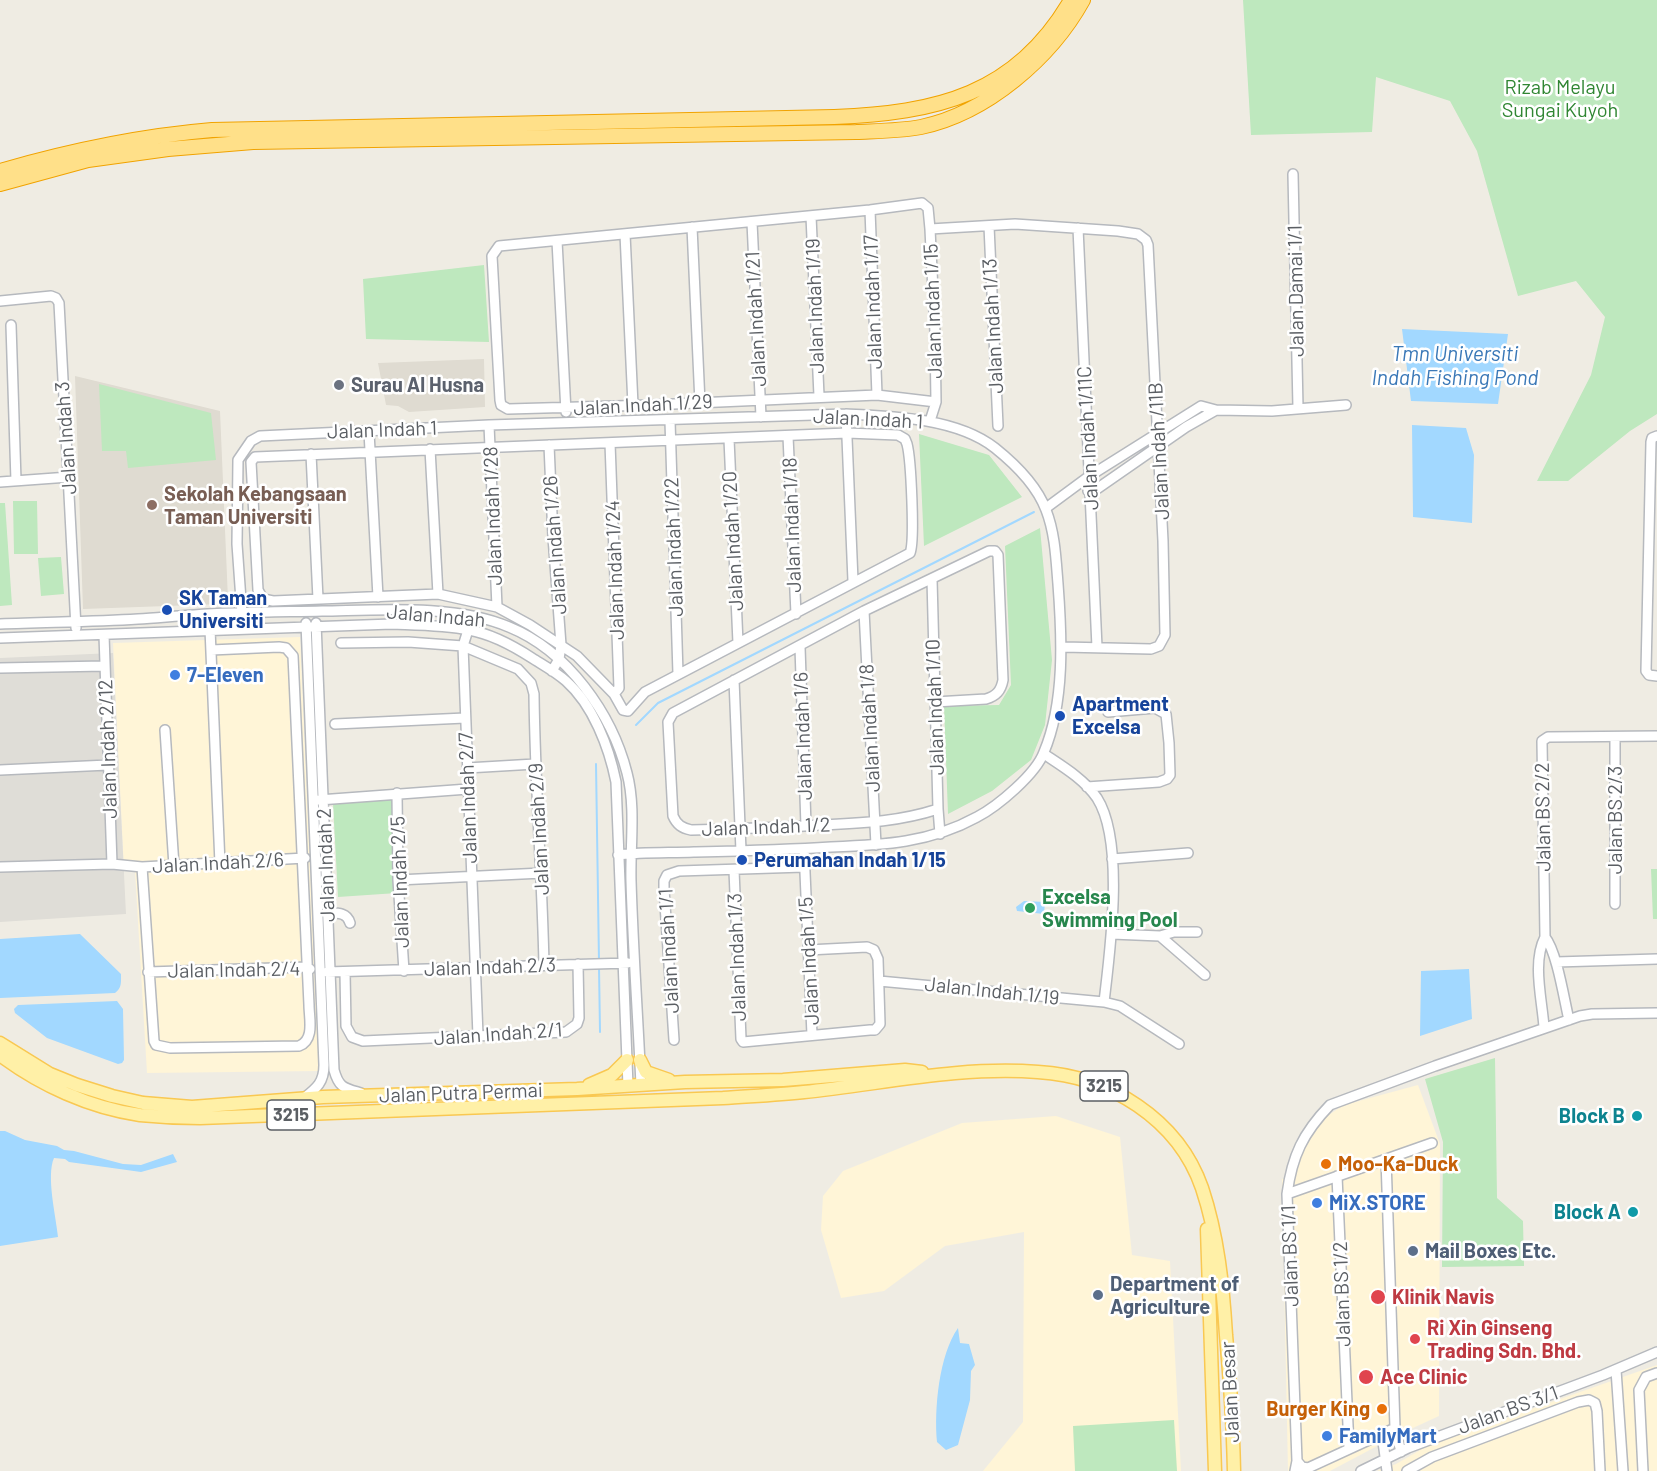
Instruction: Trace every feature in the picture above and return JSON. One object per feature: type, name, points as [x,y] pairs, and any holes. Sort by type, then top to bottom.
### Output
[{"type":"highway","points":[[0,171],[88,149],[168,134],[212,130],[834,117],[880,115],[923,109],[985,86],[1015,66],[1047,34],[1071,0]]},
{"type":"highway","points":[[0,184],[88,160],[168,149],[253,142],[844,132],[921,126],[974,106],[1022,74],[1059,38],[1083,0]]},
{"type":"main road","name":"Jalan Putra Permai","points":[[0,1043],[50,1074],[112,1096],[144,1103],[192,1107],[369,1096],[635,1088],[685,1082],[783,1080],[905,1070],[936,1075]]},
{"type":"main road","name":"Jalan Putra Permai","points":[[0,1055],[38,1080],[112,1109],[162,1117],[200,1118],[682,1100],[803,1092],[936,1075],[1041,1072],[1098,1083],[1139,1105],[1162,1127],[1180,1149],[1201,1188],[1207,1213]]},
{"type":"main road","points":[[577,1089],[612,1075],[633,1060],[652,1075],[685,1082]]},
{"type":"main road","points":[[596,1102],[602,1098],[628,1097],[635,1088],[669,1094],[682,1100]]},
{"type":"main road","name":"Jalan Besar","points":[[1207,1213],[1206,1254],[1210,1295],[1215,1471]]},
{"type":"main road","name":"Jalan Besar","points":[[1207,1213],[1218,1254],[1223,1294],[1235,1468]]},
{"type":"main road","points":[[1210,1471],[1215,1456]]},
{"type":"street","name":"Jalan Damai 1/1","points":[[1293,174],[1298,408]]},
{"type":"street","name":"Jalan Indah 1/15","points":[[870,210],[922,203],[928,208],[936,402],[930,421]]},
{"type":"street","points":[[567,423],[557,241],[870,210]]},
{"type":"street","name":"Jalan Indah 1/17","points":[[870,210],[877,394]]},
{"type":"street","name":"Jalan Indah 1/19","points":[[811,216],[819,396]]},
{"type":"street","name":"Jalan Indah 1/21","points":[[752,222],[761,417]]},
{"type":"street","points":[[930,229],[1015,224],[1078,228]]},
{"type":"street","name":"Jalan Indah 1/13","points":[[988,226],[998,426]]},
{"type":"street","points":[[692,227],[700,403]]},
{"type":"street","name":"Jalan Indah /11B","points":[[1078,228],[1132,232],[1143,237],[1148,245],[1164,541],[1165,635],[1159,646],[1151,649],[1097,647]]},
{"type":"street","name":"Jalan Indah 1/11C","points":[[1078,228],[1097,647]]},
{"type":"street","points":[[624,234],[633,405]]},
{"type":"street","name":"Jalan Indah 1/29","points":[[557,241],[500,246],[492,256],[501,405],[508,410],[877,394],[936,402]]},
{"type":"street","name":"Jalan Indah 3","points":[[0,301],[51,296],[57,298],[59,303],[76,636]]},
{"type":"street","points":[[11,325],[16,481]]},
{"type":"street","points":[[1046,508],[1077,484],[1201,406],[1216,410],[1272,411],[1346,405]]},
{"type":"street","points":[[1077,484],[1091,493],[1186,427],[1216,410]]},
{"type":"street","points":[[846,414],[853,581]]},
{"type":"street","name":"Jalan Indah 1","points":[[243,628],[237,544],[238,460],[251,441],[260,436],[489,425],[846,414],[892,416],[930,421],[964,432],[993,446],[1027,478],[1046,508],[1056,558],[1063,647],[1054,721],[1044,754],[1007,796],[978,817],[926,838],[876,845],[804,849],[618,855]]},
{"type":"street","name":"Jalan Indah 1/22","points":[[670,421],[678,674]]},
{"type":"street","name":"Jalan Indah 1/28","points":[[489,425],[497,607]]},
{"type":"street","points":[[369,432],[378,597]]},
{"type":"street","points":[[847,433],[898,435],[905,439],[908,448],[912,542],[910,553],[645,692],[628,711],[623,710],[614,694],[577,656],[530,625],[497,607],[438,594],[268,600],[260,595],[258,590],[251,462],[255,457],[847,433]]},
{"type":"street","name":"Jalan Indah 1/18","points":[[788,436],[796,614]]},
{"type":"street","points":[[1657,436],[1652,438],[1651,442],[1646,664],[1647,674],[1657,676]]},
{"type":"street","name":"Jalan Indah 1/20","points":[[729,439],[738,643]]},
{"type":"street","name":"Jalan Indah 1/24","points":[[609,443],[619,678],[619,690],[614,694]]},
{"type":"street","name":"Jalan Indah 1/26","points":[[549,445],[561,645],[559,659]]},
{"type":"street","points":[[430,449],[438,594]]},
{"type":"street","points":[[310,454],[318,599]]},
{"type":"street","points":[[0,482],[69,477]]},
{"type":"street","points":[[741,851],[734,680],[864,612],[990,551],[995,551],[998,555],[1002,687],[993,697],[986,699],[935,702]]},
{"type":"street","name":"Jalan Indah 1/10","points":[[932,579],[940,834]]},
{"type":"street","name":"Jalan Indah","points":[[0,624],[242,613],[404,610],[492,620],[513,628],[559,659],[576,675],[595,701],[611,731],[630,788],[634,963],[633,1060]]},
{"type":"street","name":"Jalan Indah 2","points":[[310,611],[324,800],[320,857],[325,972],[334,1070],[337,1082],[346,1089],[369,1096]]},
{"type":"street","name":"Jalan Indah 1/8","points":[[864,612],[876,845]]},
{"type":"street","points":[[141,619],[142,633]]},
{"type":"street","name":"Jalan Indah","points":[[0,638],[392,624],[468,630],[488,634],[516,647],[565,681],[578,694],[593,719],[612,765],[616,782],[623,964],[635,1088]]},
{"type":"street","name":"Jalan Indah 2","points":[[303,1099],[323,1079],[327,913],[314,800],[311,626]]},
{"type":"street","points":[[210,629],[220,864]]},
{"type":"street","name":"Jalan Indah 2/7","points":[[468,630],[463,646],[478,1036]]},
{"type":"street","name":"Jalan Indah 2/12","points":[[104,635],[112,864]]},
{"type":"street","points":[[341,644],[408,642],[463,646]]},
{"type":"street","name":"Jalan Indah 2/9","points":[[463,646],[518,669],[531,683],[534,694],[544,964]]},
{"type":"street","points":[[142,867],[153,1036],[156,1045],[164,1047],[299,1046],[308,1041],[307,940],[301,858],[294,661],[290,651],[279,647],[211,650]]},
{"type":"street","name":"Jalan Indah 1/6","points":[[800,647],[806,826]]},
{"type":"street","points":[[1063,647],[1097,647]]},
{"type":"street","points":[[552,672],[559,659]]},
{"type":"street","points":[[0,668],[105,666]]},
{"type":"street","name":"Jalan Indah 1/2","points":[[734,680],[678,710],[670,717],[668,722],[673,816],[676,823],[691,830],[741,830],[874,823],[914,817],[938,809]]},
{"type":"street","points":[[1087,787],[1164,781],[1170,775],[1168,718],[1163,711],[1155,708],[1108,712]]},
{"type":"street","points":[[335,724],[465,718]]},
{"type":"street","points":[[165,729],[174,866]]},
{"type":"street","name":"Jalan BS 2/2","points":[[1545,937],[1542,741],[1548,737],[1657,736]]},
{"type":"street","name":"Jalan BS 2/3","points":[[1614,904],[1615,737]]},
{"type":"street","points":[[1044,754],[1087,787],[1106,816],[1112,859],[1112,934],[1104,1002]]},
{"type":"street","points":[[467,768],[535,764]]},
{"type":"street","points":[[0,770],[108,765]]},
{"type":"street","points":[[1095,796],[1121,784]]},
{"type":"street","points":[[314,800],[468,789]]},
{"type":"street","name":"Jalan Indah 2/5","points":[[397,794],[398,880],[404,971]]},
{"type":"street","name":"Jalan Indah 1/5","points":[[804,849],[812,1035],[874,1030],[880,1024],[881,1019],[879,981]]},
{"type":"street","points":[[1112,859],[1188,853]]},
{"type":"street","name":"Jalan Indah 2/6","points":[[0,867],[112,864],[142,867],[174,866],[320,857]]},
{"type":"street","points":[[734,870],[804,867]]},
{"type":"street","name":"Jalan Indah 1/1","points":[[674,1040],[664,881],[667,875],[679,872],[734,870]]},
{"type":"street","name":"Jalan Indah 1/3","points":[[734,870],[741,1039],[745,1042],[812,1035]]},
{"type":"street","points":[[398,880],[542,873]]},
{"type":"street","points":[[327,913],[344,914],[350,923]]},
{"type":"street","points":[[1112,934],[1160,936],[1174,932],[1197,932]]},
{"type":"street","points":[[1160,936],[1205,975]]},
{"type":"street","points":[[1545,1027],[1540,979],[1540,948],[1545,937],[1551,944],[1569,1020]]},
{"type":"street","points":[[808,951],[871,947],[877,953],[879,981]]},
{"type":"street","points":[[1556,962],[1657,959]]},
{"type":"street","name":"Jalan Indah 2/3","points":[[345,972],[544,964],[634,963]]},
{"type":"street","name":"Jalan Indah 2/1","points":[[345,972],[346,1026],[348,1033],[356,1040],[363,1041],[554,1033],[572,1029],[579,1018],[578,964]]},
{"type":"street","name":"Jalan Indah 2/4","points":[[148,972],[306,967],[325,972],[345,972]]},
{"type":"street","name":"Jalan Indah 1/19","points":[[879,981],[1104,1002],[1120,1006],[1179,1044]]},
{"type":"street","points":[[1287,1194],[1294,1156],[1304,1136],[1330,1106],[1434,1066],[1569,1020],[1592,1014],[1657,1013]]},
{"type":"street","name":"Jalan BS 1/1","points":[[1296,1466],[1287,1194],[1432,1143]]},
{"type":"street","points":[[1386,1159],[1395,1428],[1401,1452]]},
{"type":"street","name":"Jalan BS 1/2","points":[[1337,1176],[1349,1448]]},
{"type":"street","name":"Jalan BS 3/1","points":[[1361,1471],[1386,1458],[1616,1370],[1657,1352]]},
{"type":"street","points":[[1616,1370],[1623,1471]]},
{"type":"street","points":[[1643,1471],[1639,1390],[1646,1377],[1657,1373]]},
{"type":"street","points":[[1407,1471],[1431,1457],[1582,1400],[1592,1400],[1597,1412],[1600,1471]]},
{"type":"street","points":[[1296,1466],[1308,1467],[1395,1428]]},
{"type":"street","points":[[1374,1436],[1383,1442],[1387,1471]]},
{"type":"shaded area","points":[[484,359],[485,407],[409,412],[398,406],[386,405],[378,363]]},
{"type":"shaded area","name":"Sekolah Kebangsaan Taman Universiti","points":[[75,376],[220,411],[228,600],[223,604],[83,609]]},
{"type":"shaded area","points":[[300,637],[319,1071],[147,1073],[135,871],[124,871],[113,643]]},
{"type":"shaded area","points":[[113,653],[126,914],[0,922],[0,658]]},
{"type":"shaded area","points":[[1418,1085],[1440,1144],[1439,1416],[1330,1471],[1288,1471],[1282,1179],[1292,1177],[1311,1135],[1327,1116],[1344,1105]]},
{"type":"shaded area","name":"Department of Agriculture","points":[[1056,1116],[1120,1137],[1132,1255],[1170,1261],[1181,1471],[983,1471],[1023,1422],[1024,1232],[945,1246],[884,1291],[841,1298],[821,1230],[823,1196],[843,1171],[962,1123]]},
{"type":"shaded area","points":[[1657,1365],[1657,1471],[1377,1471],[1396,1464],[1429,1445]]},
{"type":"green space","name":"Rizab Melayu Sungai Kuyoh","points":[[1243,0],[1657,0],[1657,414],[1630,431],[1568,481],[1537,481],[1591,375],[1605,317],[1576,281],[1518,296],[1477,151],[1450,101],[1376,77],[1372,132],[1251,135]]},
{"type":"green space","points":[[484,265],[489,342],[366,339],[363,279]]},
{"type":"green space","points":[[99,384],[211,413],[216,460],[128,468],[126,451],[102,451]]},
{"type":"green space","points":[[919,434],[989,455],[1022,497],[924,546]]},
{"type":"green space","points":[[13,501],[37,501],[38,554],[14,554]]},
{"type":"green space","points":[[0,503],[5,503],[12,605],[0,606]]},
{"type":"green space","points":[[1040,528],[1052,660],[1045,725],[1031,760],[992,791],[948,814],[944,706],[999,705],[1011,685],[1005,546]]},
{"type":"green space","points":[[61,557],[64,594],[41,596],[38,558]]},
{"type":"green space","points":[[394,798],[397,893],[338,897],[333,803]]},
{"type":"green space","points":[[1651,869],[1657,869],[1657,919],[1653,919]]},
{"type":"green space","points":[[1495,1058],[1497,1198],[1523,1221],[1524,1266],[1442,1267],[1443,1142],[1425,1079]]},
{"type":"green space","points":[[1174,1420],[1177,1471],[1075,1471],[1073,1426]]},
{"type":"water","name":"Tmn Universiti Indah Fishing Pond","points":[[1402,329],[1508,334],[1498,404],[1411,401]]},
{"type":"water","name":"Tmn Universiti Indah Fishing Pond","points":[[1412,425],[1466,428],[1474,455],[1472,523],[1413,517]]},
{"type":"water","name":"Excelsa Swimming Pool","points":[[1024,901],[1045,902],[1044,914],[1017,911],[1016,907]]},
{"type":"water","points":[[80,934],[121,974],[120,987],[115,993],[0,998],[0,939]]},
{"type":"water","points":[[1469,969],[1472,1019],[1420,1036],[1421,971]]},
{"type":"water","points":[[117,1001],[123,1009],[124,1060],[118,1064],[47,1038],[15,1013],[14,1009],[18,1005]]},
{"type":"water","points":[[0,1131],[25,1140],[123,1164],[141,1165],[173,1154],[177,1162],[141,1172],[54,1158],[51,1185],[58,1237],[0,1246]]},
{"type":"water","points":[[958,1328],[960,1343],[969,1344],[975,1365],[971,1371],[970,1400],[958,1445],[946,1450],[937,1442],[937,1399],[946,1353]]},
{"type":"waterway","points":[[636,725],[658,703],[1034,512]]},
{"type":"waterway","points":[[596,764],[599,962]]},
{"type":"waterway","points":[[599,967],[600,1032]]},
{"type":"place","name":"Surau Al Husna","points":[[339,385]]},
{"type":"place","name":"Sekolah Kebangsaan Taman Universiti","points":[[152,505]]},
{"type":"place","name":"SK Taman Universiti","points":[[167,610]]},
{"type":"place","name":"7-Eleven","points":[[175,675]]},
{"type":"place","name":"Apartment Excelsa","points":[[1060,716]]},
{"type":"place","name":"Perumahan Indah 1/15","points":[[742,860]]},
{"type":"place","name":"Excelsa Swimming Pool","points":[[1030,908]]},
{"type":"place","name":"Block B","points":[[1637,1116]]},
{"type":"place","name":"Moo-Ka-Duck","points":[[1326,1164]]},
{"type":"place","name":"MiX.STORE","points":[[1317,1203]]},
{"type":"place","name":"Block A","points":[[1633,1212]]},
{"type":"place","name":"Mail Boxes Etc.","points":[[1413,1251]]},
{"type":"place","name":"Department of Agriculture","points":[[1098,1295]]},
{"type":"place","name":"Klinik Navis","points":[[1378,1297]]},
{"type":"place","name":"Ri Xin Ginseng Trading Sdn. Bhd.","points":[[1415,1339]]},
{"type":"place","name":"Ace Clinic","points":[[1366,1377]]},
{"type":"place","name":"Burger King","points":[[1382,1409]]},
{"type":"place","name":"FamilyMart","points":[[1327,1436]]}]
